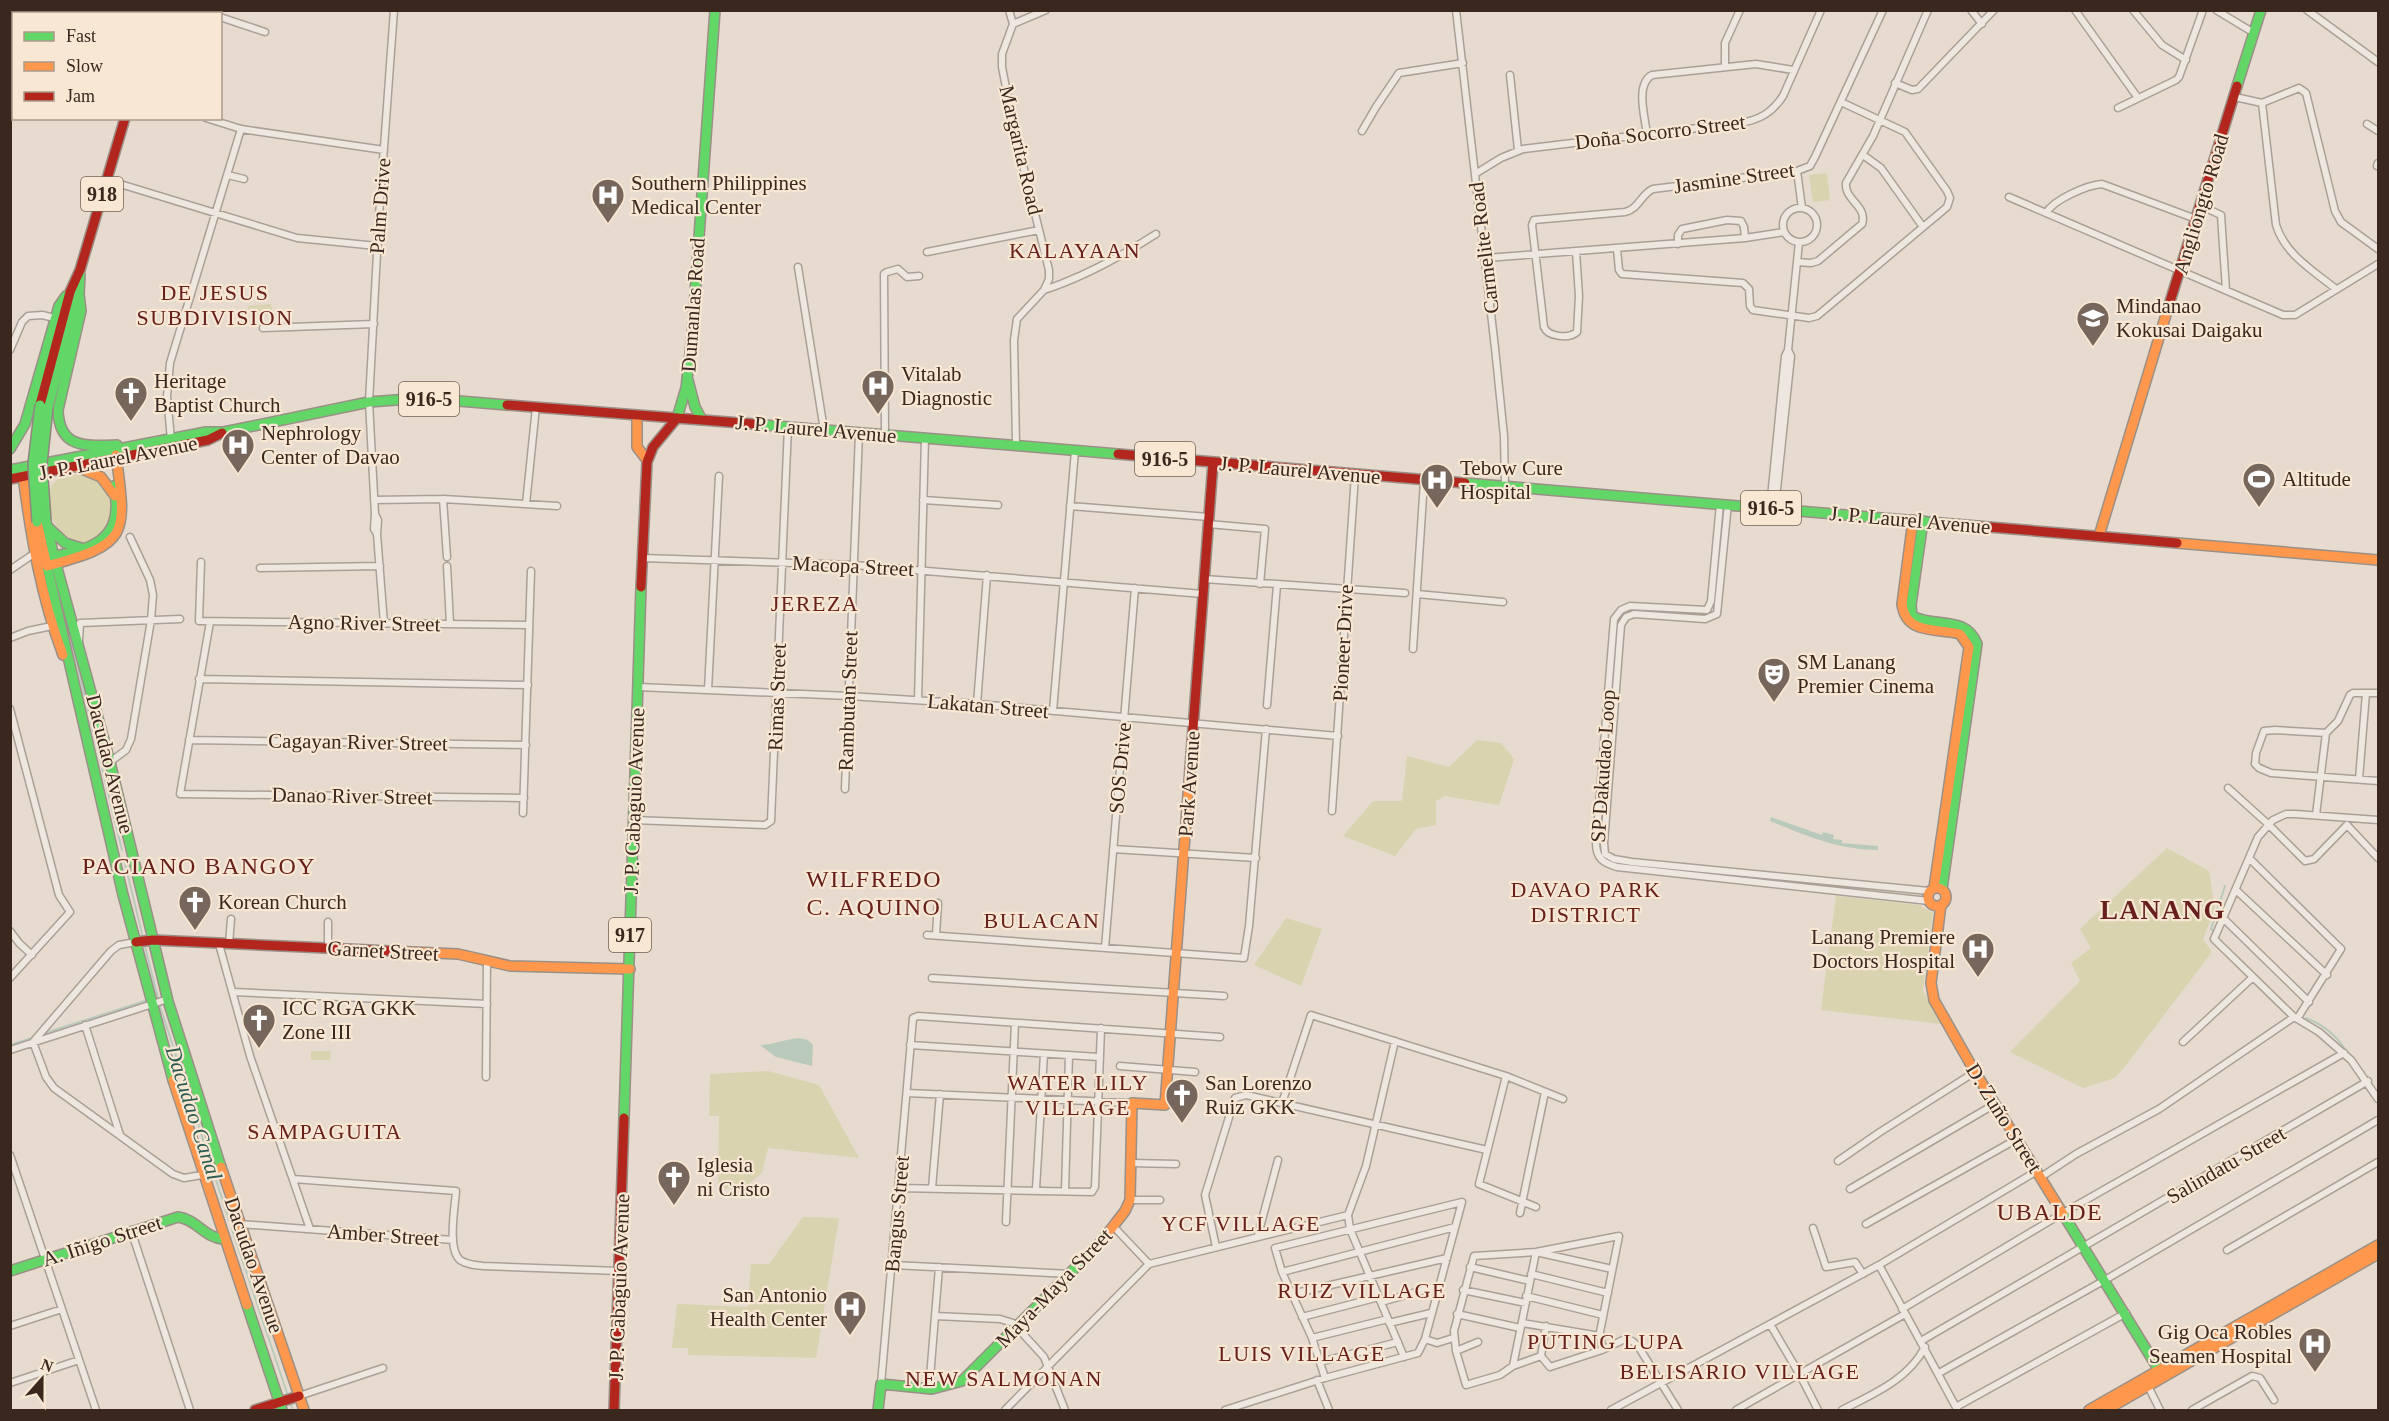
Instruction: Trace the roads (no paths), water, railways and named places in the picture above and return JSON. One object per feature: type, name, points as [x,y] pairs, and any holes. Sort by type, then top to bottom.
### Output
[{"type":"main road","name":"Dumanlas Road","points":[[677,418],[688,380],[715,10]]},
{"type":"main road","name":"Angliongto Road","points":[[2099,536],[2260,10]]},
{"type":"main road","name":"918","points":[[50,561],[44,523],[33,488],[33,456],[63,320],[74,293],[124,120]]},
{"type":"main road","points":[[10,449],[24,428],[63,320],[60,303],[74,293],[81,311],[58,411],[60,429],[68,440],[81,445],[156,443]]},
{"type":"main road","points":[[688,380],[695,407],[702,420]]},
{"type":"main road","name":"J. P. Laurel Avenue","points":[[10,479],[75,467],[156,443],[206,432],[224,432],[369,402],[423,398],[1016,445],[2379,560]]},
{"type":"main road","points":[[637,415],[638,447],[647,460]]},
{"type":"main road","name":"J. P. Cabaguio Avenue","points":[[614,1410],[647,460],[656,442],[677,418]]},
{"type":"main road","name":"J. P. Laurel Avenue","points":[[10,470],[113,455],[138,455],[208,440],[224,432]]},
{"type":"main road","points":[[50,561],[99,550],[111,543],[117,536],[124,514],[113,455]]},
{"type":"main road","points":[[50,561],[101,540],[111,531],[116,514],[113,455]]},
{"type":"main road","points":[[119,478],[125,465],[138,455]]},
{"type":"main road","name":"Park Avenue","points":[[1132,1103],[1165,1105],[1213,463]]},
{"type":"main road","points":[[75,467],[101,477],[116,498]]},
{"type":"main road","name":"Dacudao Avenue","points":[[23,476],[28,519],[52,626],[60,649],[68,662]]},
{"type":"main road","points":[[1918,521],[1902,604],[1909,618],[1964,626],[1977,641],[1934,892],[1934,906],[1941,905]]},
{"type":"main road","points":[[44,523],[65,543],[83,548]]},
{"type":"main road","name":"Dacudao Avenue","points":[[50,561],[79,641],[168,999],[239,1224],[304,1410]]},
{"type":"main road","name":"Dacudao Avenue","points":[[50,561],[68,662],[151,1004],[202,1175],[280,1406]]},
{"type":"main road","points":[[114,853],[131,849]]},
{"type":"main road","name":"D. Zuño Street","points":[[1934,892],[1947,897],[1941,905],[1932,974],[1932,992],[1940,1011],[1995,1104],[2126,1312],[2161,1374]]},
{"type":"main road","name":"Garnet Street","points":[[136,942],[153,940],[458,954],[510,966],[630,969]]},
{"type":"main road","name":"Maya-Maya Street","points":[[881,1384],[929,1390],[951,1387],[962,1381],[1114,1227],[1125,1214],[1130,1200],[1132,1103]]},
{"type":"main road","name":"A. Iñigo Street","points":[[10,1271],[131,1230],[183,1216],[213,1238],[223,1239]]},
{"type":"main road","points":[[2106,1410],[2146,1383],[2379,1245]]},
{"type":"main road","points":[[2161,1374],[2379,1254]]},
{"type":"main road","points":[[2089,1410],[2146,1383]]},
{"type":"main road","name":"Bangus Street","points":[[878,1410],[881,1384]]},
{"type":"main road","points":[[255,1410],[280,1406],[299,1396]]},
{"type":"street","name":"Palm Drive","points":[[384,624],[377,534],[374,529],[375,500],[369,402],[393,10]]},
{"type":"street","points":[[1010,10],[1013,24],[1046,10]]},
{"type":"street","name":"Carmelite Road","points":[[1456,10],[1504,436],[1505,487]]},
{"type":"street","points":[[1725,67],[1725,43],[1740,10]]},
{"type":"street","name":"Doña Socorro Street","points":[[1475,174],[1518,150],[1740,123],[1764,116],[1775,108],[1783,96],[1821,10]]},
{"type":"street","name":"Jasmine Street","points":[[1535,255],[1533,222],[1539,219],[1630,211],[1649,190],[1653,189],[1807,168],[1841,102],[1883,10]]},
{"type":"street","points":[[1797,262],[1818,261],[1862,224],[1863,212],[1848,194],[1845,186],[1880,120],[1928,10]]},
{"type":"street","points":[[1971,10],[1982,24]]},
{"type":"street","points":[[1895,83],[1912,90],[1918,88],[1995,10]]},
{"type":"street","points":[[2075,10],[2138,98]]},
{"type":"street","points":[[2133,10],[2162,45],[2186,60]]},
{"type":"street","points":[[2118,108],[2176,80],[2186,60],[2203,10]]},
{"type":"street","points":[[2216,10],[2254,33]]},
{"type":"street","points":[[2307,10],[2379,62]]},
{"type":"street","points":[[222,18],[265,32]]},
{"type":"street","name":"Margarita Road","points":[[1013,24],[1002,54],[1002,67],[1014,129],[1049,270],[1049,279],[1044,290]]},
{"type":"street","points":[[1362,131],[1399,73],[1463,63]]},
{"type":"street","points":[[1647,134],[1642,94],[1646,78],[1661,74],[1756,64],[1794,70]]},
{"type":"street","points":[[1510,75],[1518,150]]},
{"type":"street","points":[[2235,97],[2262,103],[2299,88],[2306,93],[2335,211],[2341,222],[2379,249]]},
{"type":"street","points":[[1617,249],[1619,270],[1622,274],[1743,284],[1749,289],[1750,306],[1754,310],[1792,316],[1817,316],[1923,227],[1950,201],[1947,190],[1908,135],[1841,102]]},
{"type":"street","points":[[2262,103],[2276,225],[2280,239],[2287,249],[2336,289]]},
{"type":"street","points":[[212,120],[241,129],[384,150]]},
{"type":"street","points":[[2367,124],[2379,131]]},
{"type":"street","points":[[171,440],[167,396],[168,371],[241,129]]},
{"type":"street","points":[[1863,155],[1881,168],[1923,227]]},
{"type":"street","points":[[1797,171],[1802,208]]},
{"type":"street","points":[[228,175],[244,179]]},
{"type":"street","points":[[107,180],[297,238],[377,246]]},
{"type":"street","points":[[2046,213],[2054,203],[2093,185],[2102,184],[2196,219]]},
{"type":"street","points":[[2009,197],[2289,316],[2295,315],[2379,264]]},
{"type":"street","points":[[2201,206],[2221,215],[2226,290]]},
{"type":"street","points":[[1796,208],[1802,208],[1812,212],[1817,225],[1811,238],[1799,242],[1790,239],[1784,232],[1783,222],[1787,213],[1796,208]]},
{"type":"street","points":[[1678,244],[1678,235],[1682,229],[1727,220],[1741,221],[1745,238]]},
{"type":"street","points":[[927,252],[1039,230]]},
{"type":"street","points":[[1485,258],[1678,244],[1784,232]]},
{"type":"street","points":[[1016,445],[1014,340],[1017,319],[1044,290],[1077,279],[1103,266],[1156,234]]},
{"type":"street","points":[[1773,508],[1786,367],[1791,356],[1788,350],[1799,242]]},
{"type":"street","points":[[1535,255],[1546,332],[1570,336],[1577,332],[1579,296],[1576,252]]},
{"type":"street","points":[[798,267],[824,430]]},
{"type":"street","points":[[885,435],[884,274],[898,269],[907,277],[919,276]]},
{"type":"street","points":[[10,350],[22,322],[28,316],[42,315],[63,320]]},
{"type":"street","points":[[263,328],[374,324]]},
{"type":"street","points":[[526,504],[537,407]]},
{"type":"street","name":"Rimas Street","points":[[633,820],[765,825],[770,822],[788,427]]},
{"type":"street","name":"Rambutan Street","points":[[845,789],[859,433]]},
{"type":"street","points":[[918,700],[925,438]]},
{"type":"street","points":[[1053,711],[1075,451]]},
{"type":"street","name":"Pioneer Drive","points":[[1332,811],[1355,475]]},
{"type":"street","points":[[708,690],[719,476]]},
{"type":"street","points":[[1413,649],[1424,481]]},
{"type":"street","points":[[443,499],[447,557]]},
{"type":"street","points":[[375,500],[443,499],[557,506]]},
{"type":"street","points":[[923,500],[998,505]]},
{"type":"street","name":"SP Dakudao Loop","points":[[1724,504],[1712,601],[1707,610],[1630,606],[1618,612],[1613,623],[1596,843],[1598,856],[1603,862],[1617,867],[1934,892]]},
{"type":"street","name":"SP Dakudao Loop","points":[[1724,504],[1723,564],[1718,610],[1714,617],[1634,614],[1626,617],[1621,625],[1604,851],[1609,857],[1632,862],[1934,892]]},
{"type":"street","points":[[1070,506],[1264,529],[1260,584]]},
{"type":"street","points":[[110,762],[126,750],[131,739],[152,620],[152,587],[130,537]]},
{"type":"street","points":[[10,570],[35,553]]},
{"type":"street","name":"Macopa Street","points":[[642,558],[854,565],[1203,594]]},
{"type":"street","name":"Agno River Street","points":[[201,562],[199,621],[529,625]]},
{"type":"street","points":[[1715,563],[1723,564]]},
{"type":"street","points":[[261,568],[380,566]]},
{"type":"street","points":[[447,566],[450,624]]},
{"type":"street","points":[[524,813],[531,571]]},
{"type":"street","points":[[977,704],[987,575]]},
{"type":"street","points":[[1204,579],[1405,593]]},
{"type":"street","points":[[1267,705],[1277,585]]},
{"type":"street","name":"SOS Drive","points":[[1105,948],[1135,588]]},
{"type":"street","points":[[1417,594],[1503,602]]},
{"type":"street","points":[[79,641],[80,623],[180,619]]},
{"type":"street","points":[[189,740],[210,622]]},
{"type":"street","points":[[10,638],[52,626]]},
{"type":"street","points":[[1610,672],[1618,673]]},
{"type":"street","points":[[199,679],[528,685]]},
{"type":"street","name":"Lakatan Street","points":[[638,687],[977,704],[1338,736]]},
{"type":"street","points":[[2359,779],[2366,693]]},
{"type":"street","points":[[2316,815],[2326,733],[2338,722],[2350,695],[2379,693]]},
{"type":"street","points":[[10,709],[59,894],[70,912],[10,978]]},
{"type":"street","points":[[927,934],[1244,958],[1256,858],[1266,729]]},
{"type":"street","points":[[2326,733],[2264,731],[2255,759],[2259,768],[2271,772],[2379,781]]},
{"type":"street","name":"Cagayan River Street","points":[[189,740],[526,745]]},
{"type":"street","name":"Danao River Street","points":[[189,740],[180,794],[524,798]]},
{"type":"street","points":[[2228,788],[2302,859],[2308,861],[2314,859],[2347,825],[2348,818]]},
{"type":"street","points":[[2379,820],[2286,814],[2268,824],[2258,837],[2214,939],[2296,1018],[2319,1032],[2352,1060],[2365,1083],[2379,1099]]},
{"type":"street","points":[[2347,825],[2379,858]]},
{"type":"street","points":[[1113,849],[1256,858]]},
{"type":"street","points":[[1611,1410],[1863,1274],[2159,1109],[2296,1018],[2340,953],[2339,945],[2250,858]]},
{"type":"street","points":[[2236,891],[2327,975]]},
{"type":"street","points":[[936,935],[938,903]]},
{"type":"street","points":[[2223,918],[2308,1002]]},
{"type":"street","points":[[231,919],[224,944],[233,992],[250,1056],[310,1229]]},
{"type":"street","points":[[328,922],[328,949]]},
{"type":"street","points":[[10,931],[32,955]]},
{"type":"street","points":[[33,1042],[111,951],[119,945],[136,942]]},
{"type":"street","points":[[486,1077],[487,961]]},
{"type":"street","points":[[2183,1042],[2253,977]]},
{"type":"street","points":[[932,978],[1224,996]]},
{"type":"street","points":[[233,992],[487,1004]]},
{"type":"street","points":[[10,1050],[168,999]]},
{"type":"street","points":[[1282,1103],[1311,1015],[1506,1076],[1563,1099]]},
{"type":"street","name":"Bangus Street","points":[[881,1384],[913,1018],[918,1016],[1015,1023]]},
{"type":"street","points":[[1006,1222],[1015,1023],[1220,1037]]},
{"type":"street","points":[[85,1025],[120,1135]]},
{"type":"street","points":[[899,1188],[1007,1188],[1090,1192],[1094,1190],[1101,1028]]},
{"type":"street","points":[[1395,1041],[1377,1124],[1364,1172],[1348,1215],[1350,1229],[1404,1357]]},
{"type":"street","points":[[33,1042],[46,1077],[54,1088],[173,1174],[184,1178],[202,1175]]},
{"type":"street","points":[[910,1045],[1099,1056]]},
{"type":"street","points":[[1736,1410],[1800,1375],[2063,1213],[2344,1053]]},
{"type":"street","points":[[1036,1189],[1044,1054]]},
{"type":"street","points":[[1065,1191],[1069,1055]]},
{"type":"street","points":[[1120,1066],[1195,1072]]},
{"type":"street","points":[[1838,1161],[1976,1072]]},
{"type":"street","points":[[1506,1076],[1479,1184],[1536,1207]]},
{"type":"street","name":"Salindatu Street","points":[[1923,1344],[2365,1083]]},
{"type":"street","points":[[1520,1213],[1545,1092]]},
{"type":"street","points":[[907,1093],[1132,1103]]},
{"type":"street","points":[[932,1188],[940,1094]]},
{"type":"street","points":[[1216,1247],[1205,1195],[1235,1098],[1246,1095],[1487,1150]]},
{"type":"street","points":[[1850,1189],[1995,1104]]},
{"type":"street","points":[[1939,1373],[2105,1280],[2379,1120]]},
{"type":"street","points":[[1866,1224],[2017,1139]]},
{"type":"street","points":[[10,1155],[94,1410]]},
{"type":"street","points":[[1258,1235],[1278,1160]]},
{"type":"street","points":[[2227,1250],[2379,1162]]},
{"type":"street","points":[[1131,1163],[1176,1164]]},
{"type":"street","points":[[293,1179],[456,1191],[453,1240]]},
{"type":"street","points":[[1130,1200],[1160,1200]]},
{"type":"street","points":[[1226,1410],[1317,1380],[1325,1378],[1404,1357],[1420,1351],[1462,1202],[1275,1248],[1282,1272],[1312,1338],[1325,1378]]},
{"type":"street","points":[[1005,1410],[1149,1264],[1258,1235],[1348,1215]]},
{"type":"street","name":"Amber Street","points":[[239,1224],[453,1240],[458,1258],[466,1264],[474,1265],[619,1271]]},
{"type":"street","points":[[1114,1227],[1149,1264]]},
{"type":"street","points":[[1282,1272],[1455,1227]]},
{"type":"street","points":[[1813,1228],[1826,1267],[1855,1263],[1863,1274]]},
{"type":"street","points":[[131,1230],[190,1410]]},
{"type":"street","points":[[1540,1356],[1514,1365],[1500,1375],[1466,1386],[1453,1338],[1463,1290],[1474,1256],[1536,1252],[1619,1236],[1603,1315],[1600,1336],[1602,1350]]},
{"type":"street","points":[[1536,1252],[1612,1269]]},
{"type":"street","points":[[1514,1365],[1536,1252]]},
{"type":"street","points":[[1292,1294],[1447,1258]]},
{"type":"street","points":[[893,1265],[1070,1274]]},
{"type":"street","points":[[1879,1265],[1957,1409],[2126,1312]]},
{"type":"street","points":[[929,1390],[939,1267]]},
{"type":"street","points":[[1470,1267],[1608,1293]]},
{"type":"street","points":[[1302,1317],[1438,1286]]},
{"type":"street","points":[[1463,1290],[1603,1315]]},
{"type":"street","points":[[10,1326],[62,1309]]},
{"type":"street","points":[[1312,1338],[1431,1313]]},
{"type":"street","points":[[1457,1314],[1600,1336]]},
{"type":"street","points":[[936,1316],[1005,1320],[1017,1327],[1041,1351],[1065,1410]]},
{"type":"street","points":[[1770,1324],[1818,1410]]},
{"type":"street","points":[[1540,1356],[1546,1326]]},
{"type":"street","points":[[1425,1339],[1437,1343],[1453,1338]]},
{"type":"street","points":[[1540,1356],[1550,1367],[1602,1350],[1621,1341],[1632,1341],[1638,1346],[1662,1382],[1678,1410]]},
{"type":"street","points":[[1320,1362],[1398,1342]]},
{"type":"street","points":[[1456,1351],[1478,1342]]},
{"type":"street","points":[[1842,1410],[1880,1390],[1907,1372],[1923,1344]]},
{"type":"street","points":[[10,1383],[79,1360]]},
{"type":"street","points":[[299,1396],[383,1368]]},
{"type":"street","points":[[2192,1410],[2252,1376],[2260,1378],[2274,1400]]},
{"type":"street","points":[[1317,1380],[1329,1410]]},
{"type":"street","points":[[2146,1383],[2160,1410]]},
{"type":"waterway","name":"Dacudao Canal","points":[[72,644],[122,850]]},
{"type":"waterway","name":"Dacudao Canal","points":[[124,859],[142,934]]},
{"type":"waterway","points":[[2214,932],[2211,929],[2225,886]]},
{"type":"waterway","name":"Dacudao Canal","points":[[145,947],[158,998]]},
{"type":"waterway","points":[[42,1034],[145,1001]]},
{"type":"waterway","name":"Dacudao Canal","points":[[160,1006],[229,1220]]},
{"type":"waterway","points":[[2306,1018],[2330,1032],[2348,1054]]},
{"type":"waterway","points":[[10,1045],[32,1038]]},
{"type":"waterway","name":"Dacudao Canal","points":[[232,1229],[287,1393]]},
{"type":"waterway","name":"Dacudao Canal","points":[[291,1405],[293,1410]]},
{"type":"place","name":"Southern Philippines Medical Center","points":[[608,224]]},
{"type":"place","name":"Mindanao Kokusai Daigaku","points":[[2093,347]]},
{"type":"place","name":"Vitalab Diagnostic","points":[[878,415]]},
{"type":"place","name":"Heritage Baptist Church","points":[[131,422]]},
{"type":"place","name":"Nephrology Center of Davao","points":[[238,474]]},
{"type":"place","name":"Altitude","points":[[2259,508]]},
{"type":"place","name":"Tebow Cure Hospital","points":[[1437,509]]},
{"type":"place","name":"SM Lanang Premier Cinema","points":[[1774,703]]},
{"type":"place","name":"Korean Church","points":[[195,931]]},
{"type":"place","name":"Lanang Premiere Doctors Hospital","points":[[1978,978]]},
{"type":"place","name":"ICC RGA GKK Zone III","points":[[259,1049]]},
{"type":"place","name":"San Lorenzo Ruiz GKK","points":[[1182,1124]]},
{"type":"place","name":"Iglesia ni Cristo","points":[[674,1206]]},
{"type":"place","name":"San Antonio Health Center","points":[[850,1336]]},
{"type":"place","name":"Gig Oca Robles Seamen Hospital","points":[[2315,1373]]},
{"type":"district","name":"KALAYAAN","points":[[1075,250]]},
{"type":"district","name":"DE JESUS SUBDIVISION","points":[[215,304]]},
{"type":"district","name":"JEREZA","points":[[815,603]]},
{"type":"district","name":"PACIANO BANGOY","points":[[199,866]]},
{"type":"district","name":"WILFREDO C. AQUINO","points":[[874,893]]},
{"type":"district","name":"DAVAO PARK DISTRICT","points":[[1586,902]]},
{"type":"district","name":"LANANG","points":[[2163,910]]},
{"type":"district","name":"BULACAN","points":[[1042,920]]},
{"type":"district","name":"WATER LILY VILLAGE","points":[[1078,1094]]},
{"type":"district","name":"SAMPAGUITA","points":[[325,1131]]},
{"type":"district","name":"UBALDE","points":[[2050,1212]]},
{"type":"district","name":"YCF VILLAGE","points":[[1241,1223]]},
{"type":"district","name":"RUIZ VILLAGE","points":[[1362,1290]]},
{"type":"district","name":"PUTING LUPA","points":[[1606,1341]]},
{"type":"district","name":"LUIS VILLAGE","points":[[1302,1353]]},
{"type":"district","name":"BELISARIO VILLAGE","points":[[1740,1371]]},
{"type":"district","name":"NEW SALMONAN","points":[[1004,1378]]}]
